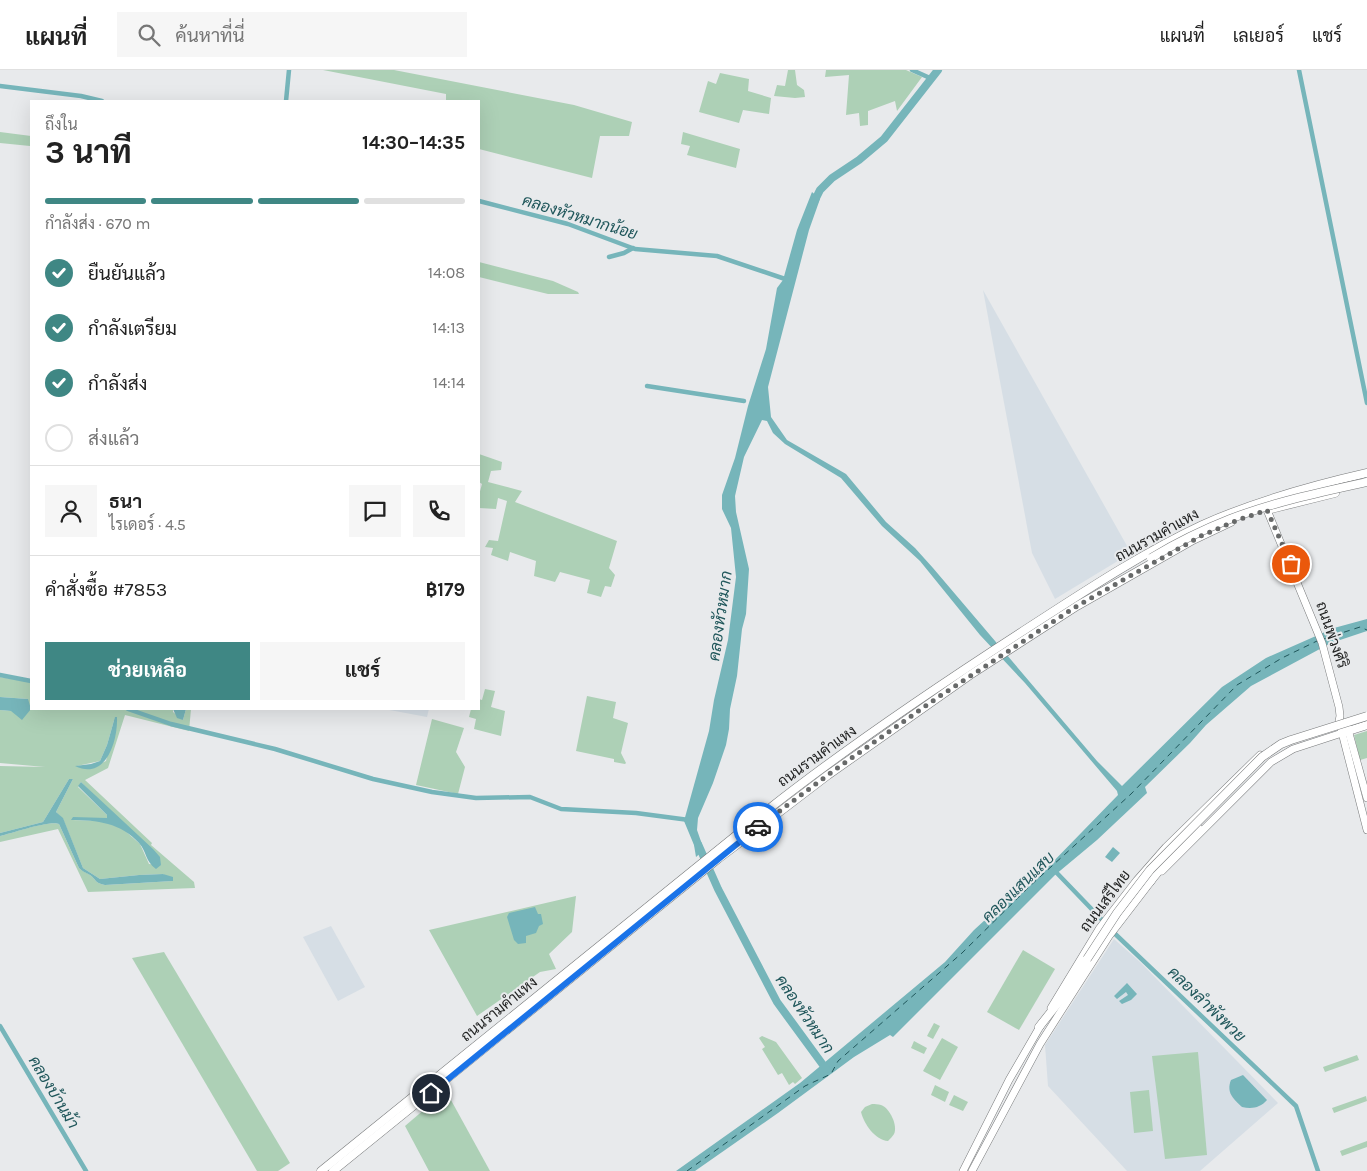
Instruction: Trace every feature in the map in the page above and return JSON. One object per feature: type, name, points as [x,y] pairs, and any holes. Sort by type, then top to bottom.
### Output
[{"type":"main road","name":"ถนนรามคำแหง","points":[[1274,498],[1291,491],[1367,473]]},
{"type":"main road","name":"ถนนรามคำแหง","points":[[1006,647],[1080,594],[1172,540],[1202,525],[1259,502],[1274,498],[1367,482]]},
{"type":"main road","name":"ถนนรามคำแหง","points":[[334,1171],[702,866],[710,855],[816,773],[1006,647],[1191,541],[1263,511],[1367,482]]},
{"type":"main road","name":"ถนนรามคำแหง","points":[[1077,606],[1097,591],[1184,539],[1243,514],[1294,499],[1367,482]]},
{"type":"main road","points":[[1259,502],[1263,511]]},
{"type":"main road","name":"ถนนพ่วงศิริ","points":[[1263,511],[1324,647],[1341,719],[1346,731],[1359,782]]},
{"type":"main road","name":"ถนนรามคำแหง","points":[[321,1171],[702,866],[718,859],[839,767],[995,654]]},
{"type":"main road","points":[[1341,719],[1367,715]]},
{"type":"main road","points":[[1039,1027],[1062,998],[1117,913],[1150,870],[1262,757],[1281,744],[1291,740],[1367,715]]},
{"type":"main road","name":"ถนนเสรีไทย","points":[[963,1171],[1009,1080],[1099,929],[1154,860],[1255,759],[1268,749],[1285,739],[1341,719]]},
{"type":"main road","points":[[1149,883],[1171,856],[1198,828],[1274,754],[1304,740],[1367,721]]},
{"type":"main road","points":[[1346,731],[1367,725]]},
{"type":"main road","name":"ถนนเสรีไทย","points":[[972,1171],[1030,1061],[1114,928],[1149,883],[1271,762],[1293,749],[1346,731]]},
{"type":"main road","points":[[1359,782],[1367,798]]},
{"type":"main road","points":[[1359,782],[1367,830]]},
{"type":"shaded area","points":[[983,290],[1131,553],[1055,599],[1032,553]]},
{"type":"shaded area","points":[[389,710],[429,710],[427,717]]},
{"type":"shaded area","points":[[331,926],[365,987],[338,1001],[303,937]]},
{"type":"shaded area","points":[[1114,939],[1141,963],[1278,1103],[1200,1171],[1127,1171],[1048,1086],[1045,1045]]},
{"type":"green space","points":[[323,70],[394,70],[574,105],[632,122],[629,136],[600,136],[592,178],[480,149],[480,100],[446,100],[446,94]]},
{"type":"green space","points":[[788,70],[795,70],[797,85],[804,90],[805,97],[774,96],[777,85],[785,86]]},
{"type":"green space","points":[[826,70],[906,70],[922,77],[897,111],[895,101],[868,111],[868,125],[860,126],[859,113],[846,115],[849,75],[825,77]]},
{"type":"green space","points":[[720,73],[749,79],[748,91],[771,98],[769,114],[743,110],[739,123],[699,112],[708,81],[716,84]]},
{"type":"green space","points":[[0,132],[30,136],[30,146],[0,143]]},
{"type":"green space","points":[[683,132],[740,149],[736,168],[687,155],[690,146],[681,144]]},
{"type":"green space","points":[[480,262],[553,281],[579,294],[548,294],[480,277]]},
{"type":"green space","points":[[480,454],[502,462],[501,470],[491,471],[488,482],[522,491],[515,502],[617,541],[609,568],[615,575],[611,587],[605,586],[601,597],[587,593],[590,580],[560,572],[555,582],[534,576],[536,561],[510,552],[508,561],[491,555],[493,548],[485,547],[489,540],[498,541],[507,501],[498,498],[496,509],[480,508],[482,484],[480,483]]},
{"type":"green space","points":[[0,677],[30,682],[30,710],[173,710],[183,720],[186,710],[191,710],[189,731],[125,715],[108,768],[85,780],[152,843],[151,845],[194,882],[195,888],[88,892],[58,829],[0,842],[0,836],[39,825],[59,824],[79,868],[99,883],[105,885],[173,881],[163,874],[100,879],[83,868],[63,819],[56,812],[73,779],[69,779],[43,822],[0,833],[0,766],[45,767],[0,763],[0,710],[11,711],[28,699],[0,697]],"holes":[[[115,717],[106,761],[87,769],[77,766],[100,761]],[[81,782],[120,820],[161,865],[149,864],[140,844],[123,829],[103,821],[72,820],[107,818],[107,815],[78,787]]]},
{"type":"green space","points":[[485,689],[495,691],[491,707],[505,711],[501,736],[474,729],[476,719],[469,717],[471,710],[480,710],[480,699],[482,700]]},
{"type":"green space","points":[[587,696],[616,702],[613,718],[628,723],[621,753],[625,764],[614,762],[614,759],[576,751]]},
{"type":"green space","points":[[432,719],[464,728],[456,752],[465,767],[458,794],[416,785]]},
{"type":"green space","points":[[1367,731],[1367,758],[1360,760],[1354,735]]},
{"type":"green space","points":[[576,896],[572,932],[549,954],[556,969],[540,972],[477,1016],[429,930]]},
{"type":"green space","points":[[1023,950],[1055,969],[1019,1030],[987,1012]]},
{"type":"green space","points":[[164,952],[290,1163],[278,1171],[257,1171],[132,958]]},
{"type":"green space","points":[[934,1023],[940,1026],[933,1039],[927,1036]]},
{"type":"green space","points":[[762,1036],[776,1042],[802,1078],[795,1084],[793,1082],[789,1085],[782,1073],[778,1075],[762,1049],[765,1047],[759,1038]]},
{"type":"green space","points":[[942,1038],[958,1047],[940,1080],[923,1071]]},
{"type":"green space","points":[[914,1041],[927,1048],[924,1054],[911,1048]]},
{"type":"green space","points":[[1198,1052],[1207,1155],[1165,1159],[1152,1056]]},
{"type":"green space","points":[[1357,1055],[1359,1060],[1325,1072],[1323,1067]]},
{"type":"green space","points":[[935,1085],[949,1092],[945,1102],[931,1095]]},
{"type":"green space","points":[[1149,1090],[1153,1131],[1134,1133],[1130,1092]]},
{"type":"green space","points":[[446,1091],[490,1171],[429,1171],[405,1126]]},
{"type":"green space","points":[[954,1095],[968,1102],[963,1111],[949,1105]]},
{"type":"green space","points":[[1366,1096],[1367,1101],[1334,1113],[1332,1108]]},
{"type":"green space","points":[[872,1104],[884,1107],[892,1118],[895,1131],[888,1141],[875,1135],[862,1117],[861,1112],[865,1107]]},
{"type":"green space","points":[[1367,1141],[1367,1147],[1342,1156],[1340,1151]]},
{"type":"water","points":[[812,192],[820,199],[809,230],[768,387],[771,417],[787,440],[846,474],[886,522],[915,548],[933,568],[1097,761],[1122,786],[1222,687],[1266,658],[1334,628],[1367,619],[1367,631],[1331,643],[1251,686],[1206,725],[1145,787],[1147,793],[1097,840],[1055,875],[893,1037],[890,1035],[854,1057],[695,1171],[676,1171],[800,1083],[945,962],[974,930],[1010,897],[1046,869],[1118,795],[1117,791],[1025,683],[980,635],[920,561],[882,526],[841,478],[785,444],[773,433],[767,421],[762,420],[744,457],[735,496],[736,512],[749,569],[746,614],[742,629],[726,745],[698,818],[697,830],[704,850],[696,857],[694,845],[684,821],[709,731],[728,640],[736,577],[731,528],[722,509],[722,495],[735,458],[748,406],[766,349],[777,288],[783,280],[797,230]]},
{"type":"water","points":[[0,697],[28,699],[30,706],[30,710],[22,720],[11,711],[0,710]]},
{"type":"water","points":[[173,710],[186,710],[183,720],[177,718]]},
{"type":"water","points":[[115,717],[117,717],[117,727],[108,756],[95,768],[86,769],[75,766],[100,761]]},
{"type":"water","points":[[69,779],[73,779],[56,812],[63,818],[83,868],[100,879],[163,874],[173,877],[173,881],[105,885],[99,883],[79,868],[59,824],[40,825],[0,836],[0,833],[43,822]]},
{"type":"water","points":[[81,782],[153,849],[160,857],[161,865],[156,869],[150,863],[139,843],[132,836],[116,827],[99,822],[71,820],[73,817],[107,818],[107,815],[78,786]]},
{"type":"water","points":[[1113,847],[1120,853],[1112,862],[1105,857]]},
{"type":"water","points":[[535,907],[538,914],[541,914],[543,924],[539,926],[536,933],[526,936],[526,943],[518,944],[514,940],[507,917],[509,913]]},
{"type":"water","points":[[1127,983],[1137,994],[1131,1000],[1122,1004],[1119,1001],[1128,995],[1126,992],[1117,999],[1114,996]]},
{"type":"water","points":[[1243,1075],[1267,1100],[1262,1105],[1252,1108],[1242,1107],[1231,1095],[1229,1088],[1231,1080]]},
{"type":"waterway","points":[[286,100],[289,70]]},
{"type":"waterway","points":[[912,70],[930,78]]},
{"type":"waterway","name":"คลองหัวหมาก","points":[[813,204],[820,190],[832,178],[859,160],[884,139],[938,70]]},
{"type":"waterway","points":[[1299,70],[1367,403]]},
{"type":"waterway","name":"คลองหัวหมากน้อย","points":[[0,86],[81,96],[98,100]]},
{"type":"waterway","name":"คลองหัวหมากน้อย","points":[[480,201],[568,224],[635,249],[717,256],[788,280]]},
{"type":"waterway","points":[[609,257],[624,253],[633,248]]},
{"type":"waterway","points":[[647,386],[744,401]]},
{"type":"waterway","points":[[0,675],[30,681]]},
{"type":"waterway","points":[[131,710],[171,724],[275,749],[373,779],[432,792],[476,798],[530,797],[561,809],[636,813],[689,820]]},
{"type":"waterway","name":"คลองหัวหมาก","points":[[698,844],[718,889],[777,1002],[826,1069]]},
{"type":"waterway","name":"คลองลำพังพวย","points":[[1054,870],[1106,924]]},
{"type":"waterway","name":"คลองลำพังพวย","points":[[1111,930],[1296,1106],[1318,1171]]},
{"type":"waterway","name":"คลองบ้านม้า","points":[[0,1026],[86,1171]]},
{"type":"ferry route","points":[[1323,639],[1360,627],[1367,630]]},
{"type":"ferry route","points":[[687,1171],[805,1086],[831,1074],[838,1061],[962,953],[1030,886],[1131,794],[1237,685],[1282,658],[1317,641]]},
{"type":"way so far","points":[[758,827],[836,769],[970,675],[1077,606],[1201,536],[1267,510],[1291,564]]},
{"type":"route","points":[[431,1093],[758,827]]},
{"type":"water label","name":"คลองแสนแสบ","points":[[1018,887]]}]
